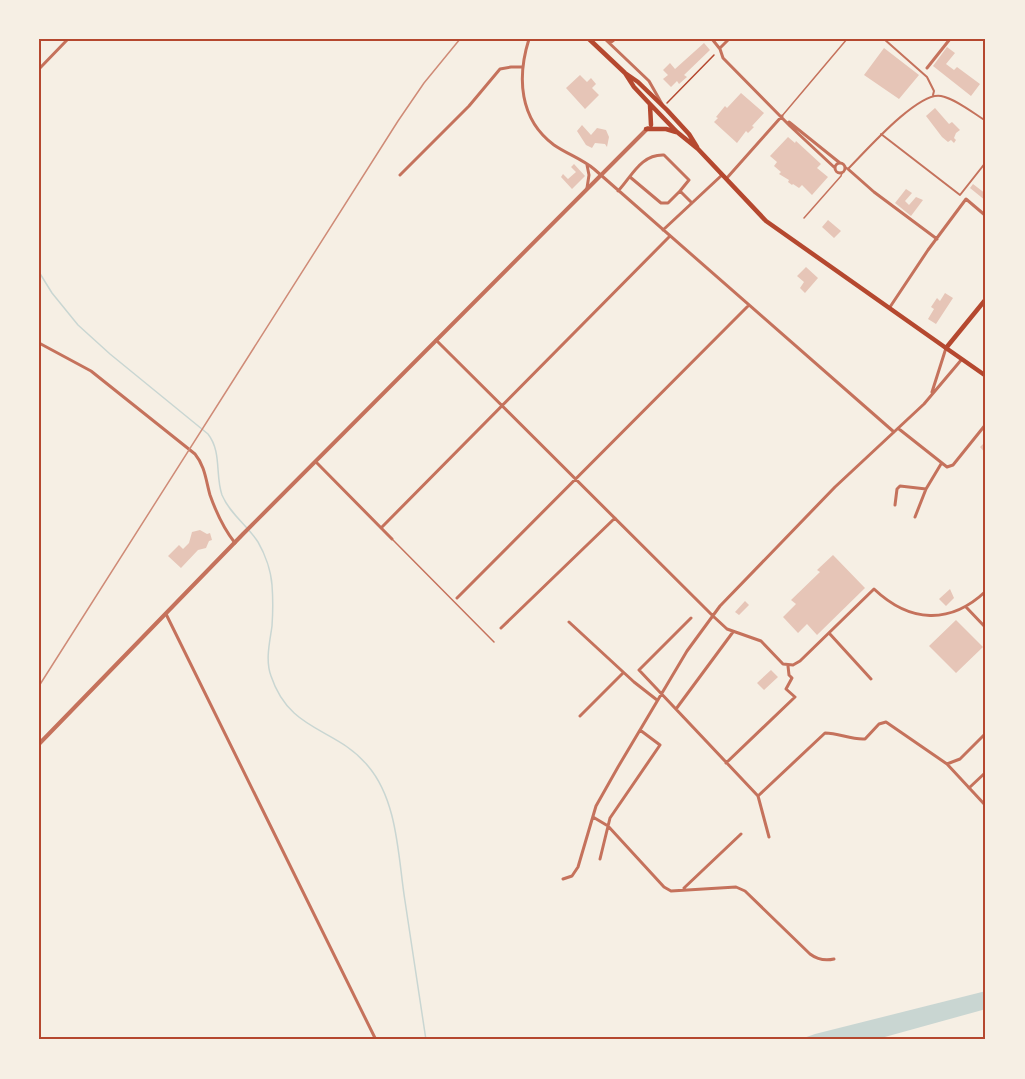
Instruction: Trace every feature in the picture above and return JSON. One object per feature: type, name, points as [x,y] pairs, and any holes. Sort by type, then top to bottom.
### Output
[{"type":"main road","points":[[589,39],[666,110],[689,134],[698,149]]},
{"type":"main road","points":[[625,72],[634,87],[649,103],[677,132],[698,149],[772,226],[986,376]]},
{"type":"main road","points":[[648,127],[651,112],[649,103]]},
{"type":"main road","points":[[648,127],[666,110]]},
{"type":"main road","points":[[648,127],[677,132]]},
{"type":"main road","points":[[946,348],[986,299]]},
{"type":"street","points":[[39,69],[68,39]]},
{"type":"street","points":[[529,39],[522,67],[523,96],[526,108],[536,127],[556,146],[600,174],[894,432]]},
{"type":"street","points":[[605,39],[648,81],[666,110]]},
{"type":"street","points":[[610,43],[615,39]]},
{"type":"street","points":[[712,39],[720,49],[723,58],[782,116],[793,123],[832,159],[847,168],[874,192],[937,239]]},
{"type":"street","points":[[720,49],[729,39]]},
{"type":"street","points":[[884,39],[927,77],[934,91],[932,96]]},
{"type":"street","points":[[927,77],[927,68],[950,39]]},
{"type":"street","points":[[400,175],[470,106],[500,69],[522,67]]},
{"type":"street","points":[[788,121],[790,126],[836,171],[842,173],[899,118],[932,96],[945,97],[986,121]]},
{"type":"street","points":[[663,230],[724,177],[782,116]]},
{"type":"street","points":[[39,744],[243,534],[648,127]]},
{"type":"street","points":[[882,133],[960,195],[986,162]]},
{"type":"street","points":[[618,190],[630,177],[632,171],[653,155],[664,155],[689,180],[668,203],[661,203],[630,177]]},
{"type":"street","points":[[586,163],[589,175],[587,188]]},
{"type":"street","points":[[835,168],[840,163]]},
{"type":"street","points":[[680,191],[692,203]]},
{"type":"street","points":[[890,307],[966,199],[986,216]]},
{"type":"street","points":[[381,528],[670,236]]},
{"type":"street","points":[[457,598],[749,305]]},
{"type":"street","points":[[436,340],[712,616],[733,632],[761,641],[783,664],[788,665],[800,661],[874,589],[888,602],[909,612],[933,615],[948,615],[966,607],[986,591]]},
{"type":"street","points":[[39,343],[91,371],[195,454],[202,464],[218,514],[235,543]]},
{"type":"street","points":[[932,394],[946,348]]},
{"type":"street","points":[[563,879],[572,876],[578,867],[596,806],[639,730],[687,651],[712,616],[762,561],[924,404],[962,359]]},
{"type":"street","points":[[898,428],[941,464],[950,467],[967,450],[986,424]]},
{"type":"street","points":[[316,462],[392,539]]},
{"type":"street","points":[[915,517],[926,489],[941,464]]},
{"type":"street","points":[[895,505],[897,489],[900,486],[926,489]]},
{"type":"street","points":[[501,628],[615,518]]},
{"type":"street","points":[[966,607],[986,628]]},
{"type":"street","points":[[166,614],[376,1040]]},
{"type":"street","points":[[692,618],[639,670],[758,796],[769,837]]},
{"type":"street","points":[[569,622],[623,673],[657,700]]},
{"type":"street","points":[[676,709],[733,632]]},
{"type":"street","points":[[829,633],[872,679]]},
{"type":"street","points":[[726,763],[795,697],[786,688],[792,678],[789,675],[788,665]]},
{"type":"street","points":[[580,716],[623,673]]},
{"type":"street","points":[[758,796],[825,733],[858,740],[865,739],[879,724],[886,722],[947,764],[986,806]]},
{"type":"street","points":[[600,859],[610,818],[660,745],[639,730]]},
{"type":"street","points":[[947,764],[960,759],[986,734]]},
{"type":"street","points":[[969,788],[986,772]]},
{"type":"street","points":[[593,817],[608,826],[664,887],[671,891],[736,887],[745,891],[817,959],[828,961],[834,959]]},
{"type":"street","points":[[682,889],[741,834]]},
{"type":"lane","points":[[782,116],[847,39]]},
{"type":"lane","points":[[804,218],[842,176],[842,173]]},
{"type":"lane","points":[[392,539],[494,642]]},
{"type":"path","points":[[667,103],[714,55]]},
{"type":"shaded area","points":[[986,991],[986,1009],[874,1040],[798,1040],[815,1034]]},
{"type":"building","points":[[704,43],[710,50],[684,75],[687,77],[679,84],[677,81],[671,87],[663,79],[668,75],[663,70],[670,63],[675,69]]},
{"type":"building","points":[[947,47],[955,53],[946,64],[954,70],[957,67],[980,84],[971,96],[933,66]]},
{"type":"building","points":[[884,48],[919,75],[899,99],[864,75]]},
{"type":"building","points":[[580,75],[587,82],[591,78],[596,84],[592,88],[599,95],[585,109],[566,88]]},
{"type":"building","points":[[741,93],[764,113],[752,126],[754,127],[748,133],[746,131],[737,143],[714,122],[725,106],[727,108]]},
{"type":"building","points":[[935,108],[949,124],[952,122],[960,130],[956,133],[954,143],[942,137],[926,116]]},
{"type":"building","points":[[582,125],[591,135],[597,128],[606,130],[609,137],[607,147],[605,144],[595,143],[592,148],[586,145],[577,131]]},
{"type":"building","points":[[788,137],[795,143],[796,141],[821,164],[817,168],[828,177],[812,195],[802,185],[799,188],[788,182],[789,180],[779,174],[781,172],[774,166],[777,162],[770,156]]},
{"type":"building","points":[[574,164],[585,176],[572,189],[561,177],[563,174],[568,179],[576,172],[571,167]]},
{"type":"building","points":[[973,184],[986,194],[986,201],[970,188]]},
{"type":"building","points":[[906,189],[912,193],[905,201],[909,205],[916,197],[923,200],[911,216],[895,203]]},
{"type":"building","points":[[828,220],[841,231],[834,238],[822,227]]},
{"type":"building","points":[[806,267],[818,278],[805,293],[800,288],[804,282],[797,276]]},
{"type":"building","points":[[945,293],[953,298],[936,324],[928,319],[934,309],[931,307],[937,298],[940,301]]},
{"type":"building","points":[[986,441],[986,454],[980,447]]},
{"type":"building","points":[[200,530],[207,534],[210,533],[212,540],[206,548],[198,550],[181,568],[168,556],[179,545],[183,549],[189,543],[192,532]]},
{"type":"building","points":[[833,555],[865,588],[817,635],[807,624],[798,633],[783,617],[796,604],[791,600],[820,572],[817,570]]},
{"type":"building","points":[[950,589],[954,598],[946,606],[939,599]]},
{"type":"building","points":[[745,601],[749,605],[739,615],[735,612]]},
{"type":"building","points":[[956,620],[983,647],[956,673],[929,646]]},
{"type":"building","points":[[771,670],[778,677],[764,690],[757,683]]},
{"type":"waterway","points":[[39,272],[52,293],[78,325],[208,434],[212,441],[217,456],[222,495],[229,508],[258,542],[269,568],[273,605],[268,664],[279,695],[302,719],[355,753],[368,766],[378,780],[391,812],[426,1040]]},
{"type":"railway","points":[[39,686],[398,121],[424,83],[460,39]]}]
